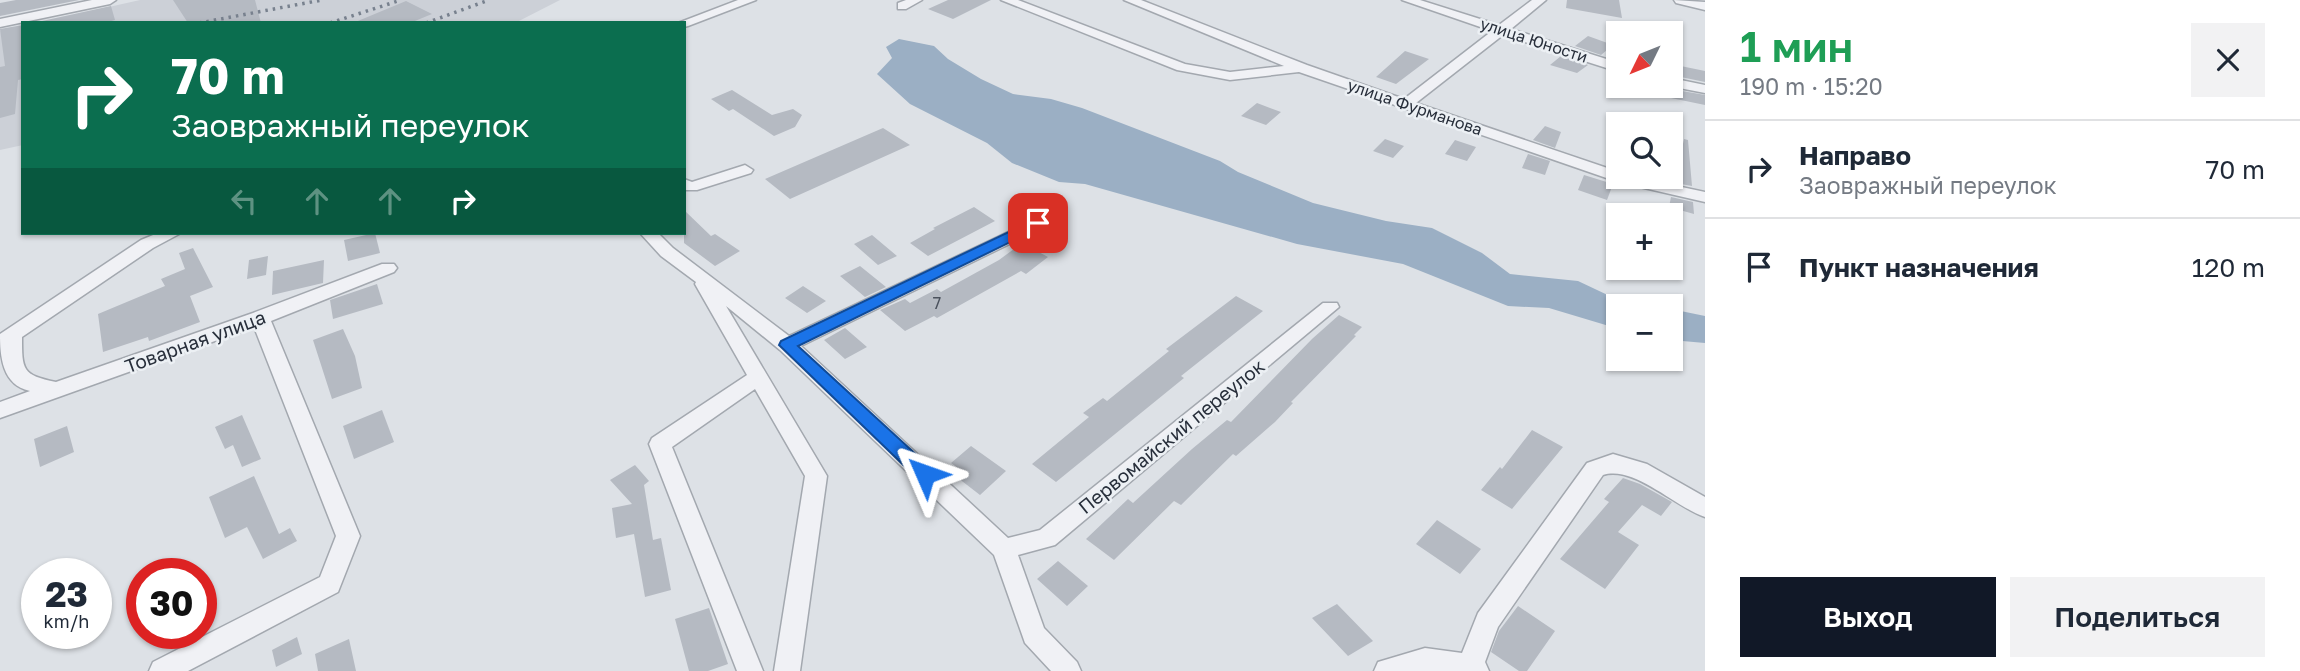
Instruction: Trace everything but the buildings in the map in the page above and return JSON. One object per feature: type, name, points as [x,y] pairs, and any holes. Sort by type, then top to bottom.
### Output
[{"type":"street","points":[[0,23],[110,0]]},
{"type":"street","points":[[686,22],[750,0]]},
{"type":"street","points":[[902,6],[916,0]]},
{"type":"street","points":[[1007,0],[1182,67],[1230,76],[1302,68]]},
{"type":"street","name":"улица Фурманова","points":[[1130,0],[1302,68],[1624,179],[1705,197]]},
{"type":"street","name":"улица Юности","points":[[1408,0],[1606,64]]},
{"type":"street","points":[[1406,104],[1540,0]]},
{"type":"street","points":[[1680,0],[1705,6]]},
{"type":"street","points":[[1684,85],[1705,89]]},
{"type":"street","points":[[787,345],[1038,223]]},
{"type":"street","points":[[57,390],[25,383],[12,366],[6,340],[147,244],[167,235]]},
{"type":"street","points":[[651,235],[667,252],[787,345],[1004,549],[1034,635],[1068,671]]},
{"type":"street","name":"Товарная улица","points":[[0,410],[260,318],[388,268]]},
{"type":"street","points":[[698,274],[816,476],[787,671]]},
{"type":"street","name":"Первомайский переулок","points":[[1004,549],[1047,538],[1330,307]]},
{"type":"street","points":[[162,671],[329,584],[348,536],[260,318]]},
{"type":"street","points":[[750,671],[660,444],[758,377]]},
{"type":"street","points":[[1387,671],[1425,660],[1473,669],[1487,621],[1595,469],[1613,463],[1639,470],[1705,508]]},
{"type":"lane","points":[[686,185],[691,187],[745,170]]},
{"type":"shaded area","points":[[140,0],[560,0],[519,21],[47,21]]},
{"type":"shaded area","points":[[21,26],[21,145],[0,150],[0,31]]},
{"type":"water","points":[[899,39],[934,46],[948,59],[1013,94],[1051,99],[1082,108],[1220,161],[1238,172],[1313,203],[1386,221],[1432,228],[1482,253],[1510,274],[1578,281],[1606,294],[1606,325],[1549,308],[1508,306],[1403,264],[1297,244],[1085,184],[1059,182],[1012,163],[987,143],[910,104],[877,74],[892,58],[886,47]]},
{"type":"water","points":[[1683,311],[1705,316],[1705,343],[1683,341]]},
{"type":"railway","points":[[210,21],[322,0]]},
{"type":"railway","points":[[336,21],[401,0]]},
{"type":"railway","points":[[431,21],[489,0]]},
{"type":"route","points":[[925,474],[787,345],[1038,223]]}]
